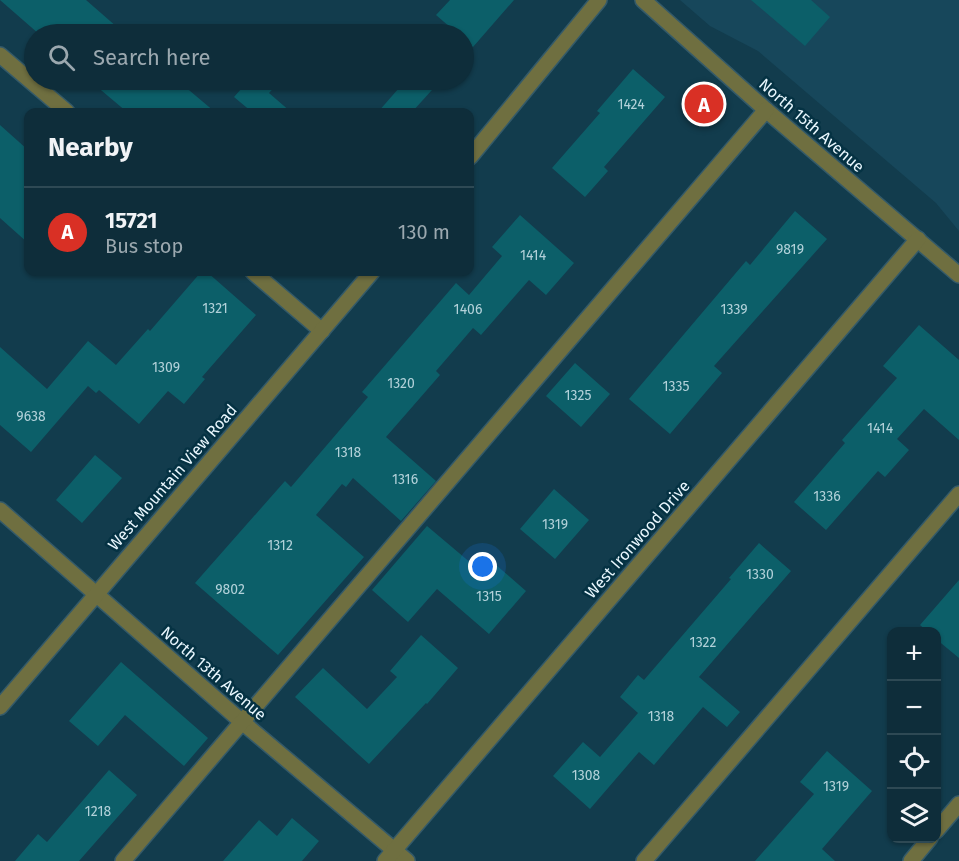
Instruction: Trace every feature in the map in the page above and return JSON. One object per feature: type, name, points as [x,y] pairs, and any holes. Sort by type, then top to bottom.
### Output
[{"type":"street","points":[[474,152],[600,0]]},
{"type":"street","name":"North 15th Avenue","points":[[643,0],[766,110],[959,275]]},
{"type":"street","points":[[0,55],[24,75]]},
{"type":"street","points":[[41,90],[62,108]]},
{"type":"street","points":[[123,861],[766,110]]},
{"type":"street","name":"West Ironwood Drive","points":[[389,855],[918,240]]},
{"type":"street","points":[[258,276],[322,331]]},
{"type":"street","name":"West Mountain View Road","points":[[0,707],[369,276]]},
{"type":"street","points":[[644,861],[959,494]]},
{"type":"street","name":"North 13th Avenue","points":[[0,510],[389,855],[407,861]]},
{"type":"street","points":[[941,825],[959,804]]},
{"type":"street","points":[[911,861],[926,843]]},
{"type":"shaded area","points":[[680,0],[959,0],[959,231],[936,203],[758,51],[710,26]]},
{"type":"building","points":[[0,0],[86,0],[114,24],[28,24]]},
{"type":"building","points":[[450,0],[514,0],[474,46],[474,24],[446,24],[436,15]]},
{"type":"building","points":[[751,0],[811,0],[830,17],[805,46]]},
{"type":"building","points":[[633,69],[665,97],[604,167],[608,171],[585,197],[552,168],[600,113],[597,111]]},
{"type":"building","points":[[101,90],[189,90],[210,108],[122,108]]},
{"type":"building","points":[[240,90],[272,90],[269,93],[286,108],[247,108],[234,97]]},
{"type":"building","points":[[397,90],[432,90],[416,108],[382,108]]},
{"type":"building","points":[[0,125],[24,146],[24,239],[0,218]]},
{"type":"building","points":[[795,211],[827,239],[714,366],[722,373],[670,434],[629,399],[746,261],[750,265]]},
{"type":"building","points":[[520,215],[574,263],[546,295],[529,280],[481,335],[473,328],[436,371],[440,375],[386,437],[436,481],[401,521],[353,478],[346,487],[342,484],[316,515],[364,557],[278,655],[195,583],[285,481],[291,487],[368,397],[362,392],[456,283],[469,295],[502,256],[492,247]]},
{"type":"building","points":[[198,276],[212,276],[256,315],[202,377],[205,379],[184,404],[168,391],[139,424],[99,390],[96,393],[88,386],[31,452],[0,425],[0,347],[47,389],[88,341],[116,365],[148,329],[150,331]]},
{"type":"building","points":[[919,325],[959,360],[959,440],[924,409],[897,439],[909,450],[885,477],[878,471],[826,530],[794,502],[845,443],[842,440],[897,378],[883,366]]},
{"type":"building","points":[[575,363],[610,394],[581,427],[546,396]]},
{"type":"building","points":[[95,455],[122,478],[82,523],[56,500]]},
{"type":"building","points":[[554,489],[589,520],[555,559],[520,529]]},
{"type":"building","points":[[427,526],[478,569],[488,558],[526,591],[489,634],[437,589],[408,622],[372,590]]},
{"type":"building","points":[[759,543],[791,571],[699,677],[740,712],[727,727],[703,707],[654,765],[639,752],[590,809],[553,776],[583,742],[600,757],[638,713],[620,697],[638,675],[644,680]]},
{"type":"building","points":[[959,580],[959,658],[941,643],[941,627],[920,625]]},
{"type":"building","points":[[421,635],[458,668],[369,764],[295,697],[323,668],[367,709],[397,677],[390,671]]},
{"type":"building","points":[[121,662],[208,738],[184,766],[125,715],[98,746],[69,721]]},
{"type":"building","points":[[827,751],[872,791],[822,849],[835,861],[755,861],[814,794],[800,782]]},
{"type":"building","points":[[109,770],[137,795],[79,861],[15,861],[38,834],[47,842]]},
{"type":"building","points":[[292,818],[319,841],[302,861],[223,861],[259,820],[277,836]]},
{"type":"place","name":"15721","points":[[704,104]]}]
